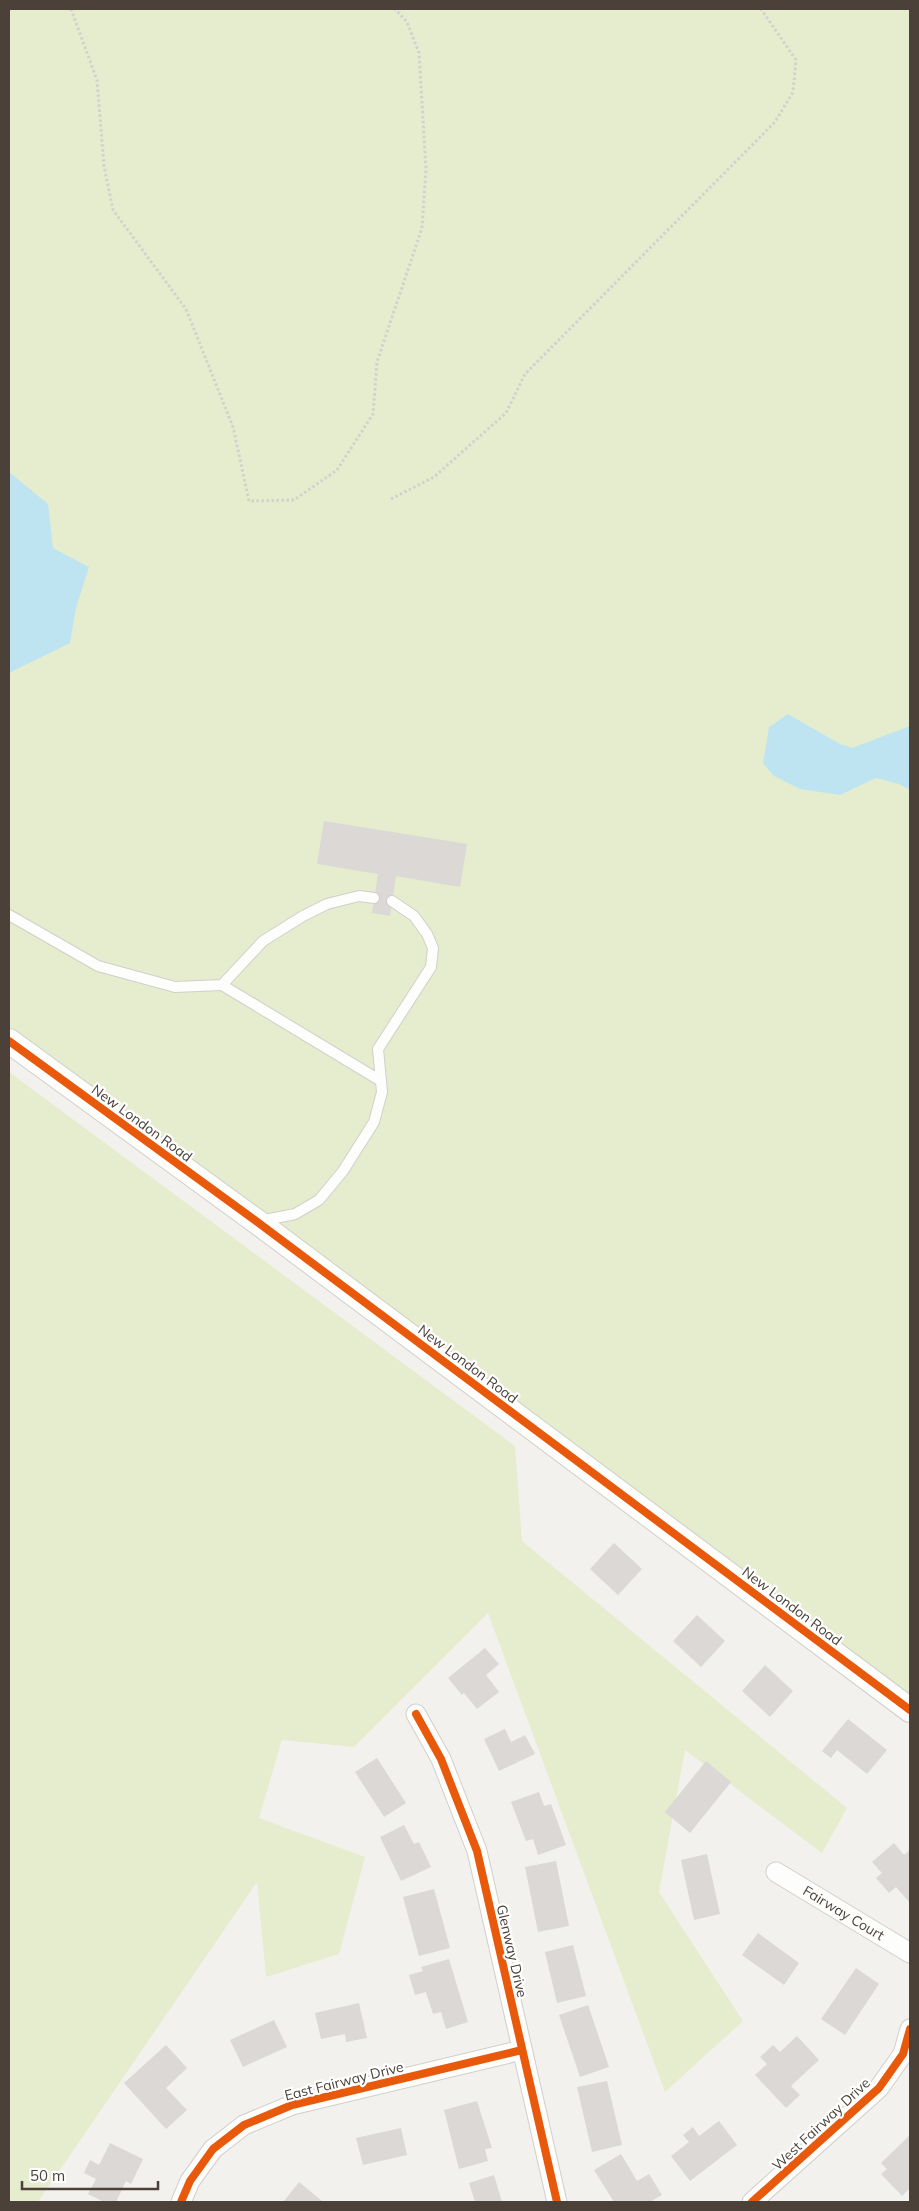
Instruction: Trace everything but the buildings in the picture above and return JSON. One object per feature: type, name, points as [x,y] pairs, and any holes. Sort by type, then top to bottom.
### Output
[{"type":"street","name":"New London Road","points":[[9,1041],[256,1222],[910,1710]]},
{"type":"street","name":"Glenway Drive","points":[[416,1714],[441,1760],[477,1851],[557,2202]]},
{"type":"street","name":"Fairway Court","points":[[776,1872],[910,1953]]},
{"type":"street","name":"West Fairway Drive","points":[[752,2202],[879,2088],[903,2054],[910,2029]]},
{"type":"street","name":"East Fairway Drive","points":[[181,2202],[190,2181],[213,2149],[244,2125],[292,2105],[522,2050]]},
{"type":"lane","points":[[222,984],[263,941],[303,916],[327,904],[359,896],[374,898]]},
{"type":"lane","points":[[256,1222],[296,1214],[319,1200],[343,1171],[374,1122],[382,1092],[378,1049],[431,967],[433,948],[427,934],[414,916],[392,901]]},
{"type":"lane","points":[[9,915],[98,966],[175,987],[222,984],[381,1081]]},
{"type":"path","points":[[71,9],[97,80],[104,166],[113,210],[186,310],[233,427],[249,501],[294,500],[337,470],[373,414],[377,362],[422,228],[426,169],[419,53],[407,22],[395,9]]},
{"type":"path","points":[[391,499],[434,477],[506,413],[525,374],[775,122],[793,92],[796,60],[761,9]]},
{"type":"green space","points":[[9,9],[910,9],[910,1710],[9,1041]]},
{"type":"green space","points":[[9,1072],[515,1446],[522,1541],[847,1808],[822,1853],[685,1750],[659,1892],[743,2021],[665,2092],[488,1613],[354,1747],[282,1740],[259,1818],[365,1857],[339,1954],[266,1977],[257,1882],[38,2202],[9,2202]]},
{"type":"water","points":[[9,472],[48,504],[53,548],[89,567],[76,608],[70,643],[9,673]]},
{"type":"water","points":[[788,714],[840,744],[852,748],[910,726],[910,790],[899,784],[876,778],[840,795],[800,789],[774,776],[763,763],[769,727]]},
{"type":"cycle path","points":[[9,1041],[256,1221],[910,1710]]},
{"type":"cycle path","points":[[416,1714],[441,1759],[477,1851],[557,2202]]},
{"type":"cycle path","points":[[752,2202],[879,2088],[903,2054],[910,2029]]},
{"type":"cycle path","points":[[181,2202],[190,2181],[213,2149],[244,2125],[292,2105],[522,2050]]}]
